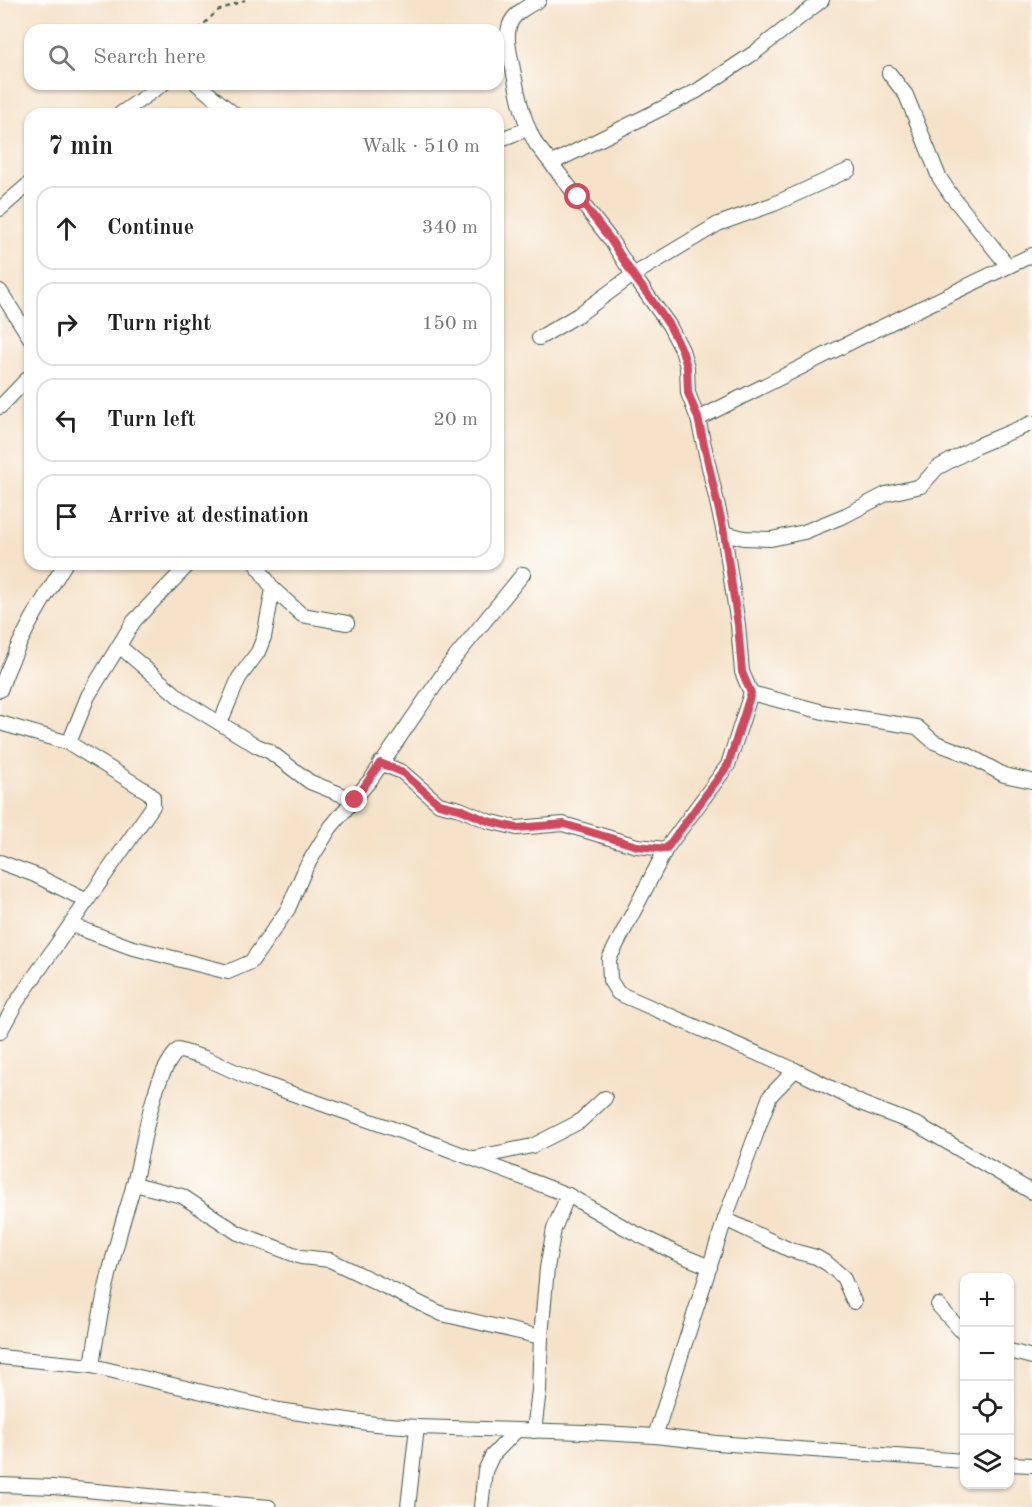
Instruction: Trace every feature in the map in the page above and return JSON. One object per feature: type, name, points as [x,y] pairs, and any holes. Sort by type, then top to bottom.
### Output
[{"type":"street","points":[[539,0],[513,18],[509,26],[507,38],[520,106],[528,129],[610,239],[657,308],[682,350],[687,367],[688,393],[698,418],[724,533],[738,625],[742,672],[751,693],[728,765],[666,849],[609,958],[610,980],[618,993],[795,1070],[863,1104],[918,1125],[1032,1192]]},
{"type":"street","points":[[552,163],[697,91],[754,53],[822,0]]},
{"type":"street","points":[[889,73],[909,101],[939,177],[1008,266]]},
{"type":"street","points":[[129,108],[154,90]]},
{"type":"street","points":[[204,90],[227,108]]},
{"type":"street","points":[[504,138],[528,129]]},
{"type":"street","points":[[539,338],[578,315],[633,275],[718,224],[774,204],[849,170]]},
{"type":"street","points":[[0,208],[24,188]]},
{"type":"street","points":[[698,418],[1032,255]]},
{"type":"street","points":[[0,291],[24,329]]},
{"type":"street","points":[[0,407],[24,382]]},
{"type":"street","points":[[724,533],[744,538],[771,539],[804,532],[846,515],[885,494],[921,486],[937,468],[977,446],[1032,423]]},
{"type":"street","points":[[0,690],[12,657],[33,616],[61,570]]},
{"type":"street","points":[[69,743],[88,696],[134,621],[183,570]]},
{"type":"street","points":[[260,570],[273,589],[302,615],[347,623]]},
{"type":"street","points":[[71,925],[130,947],[228,972],[251,962],[288,909],[306,867],[330,828],[355,800],[449,665],[523,574]]},
{"type":"street","points":[[220,723],[239,678],[258,652],[264,638],[273,589]]},
{"type":"street","points":[[119,646],[185,702],[269,751],[310,782],[355,800]]},
{"type":"street","points":[[751,693],[827,713],[917,727],[934,741],[968,755],[1004,775],[1032,781]]},
{"type":"street","points":[[0,723],[69,743],[153,797],[153,806],[16,1003],[0,1032]]},
{"type":"street","points":[[380,763],[402,772],[439,804],[460,809],[488,821],[517,828],[564,824],[637,846],[666,849]]},
{"type":"street","points":[[0,862],[35,875],[87,901]]},
{"type":"street","points":[[92,1366],[105,1287],[134,1184],[150,1114],[162,1073],[168,1061],[178,1050],[205,1058],[256,1081],[502,1168],[568,1195],[629,1230],[710,1267]]},
{"type":"street","points":[[655,1436],[725,1219],[770,1096],[795,1070]]},
{"type":"street","points":[[472,1158],[532,1146],[579,1122],[604,1098]]},
{"type":"street","points":[[134,1184],[182,1196],[238,1233],[301,1257],[330,1260],[442,1314],[541,1337]]},
{"type":"street","points":[[534,1431],[547,1268],[552,1240],[568,1195]]},
{"type":"street","points":[[725,1219],[790,1250],[816,1257],[828,1264],[843,1277],[854,1302]]},
{"type":"street","points":[[938,1305],[960,1330]]},
{"type":"street","points":[[1014,1352],[1032,1357]]},
{"type":"street","points":[[0,1357],[92,1366],[279,1410],[347,1420],[417,1427],[655,1436],[717,1443],[960,1461]]},
{"type":"street","points":[[408,1507],[417,1427]]},
{"type":"street","points":[[481,1507],[485,1471],[492,1456],[516,1431]]},
{"type":"street","points":[[1014,1464],[1032,1466]]},
{"type":"street","points":[[0,1485],[64,1488],[269,1507]]},
{"type":"path","points":[[204,24],[217,11],[244,0]]},
{"type":"route","points":[[355,800],[380,763],[402,772],[439,804],[460,809],[488,821],[517,828],[564,824],[637,846],[666,849],[728,765],[751,693],[742,672],[738,625],[724,533],[698,418],[688,393],[687,367],[682,350],[669,325],[578,197]]}]
